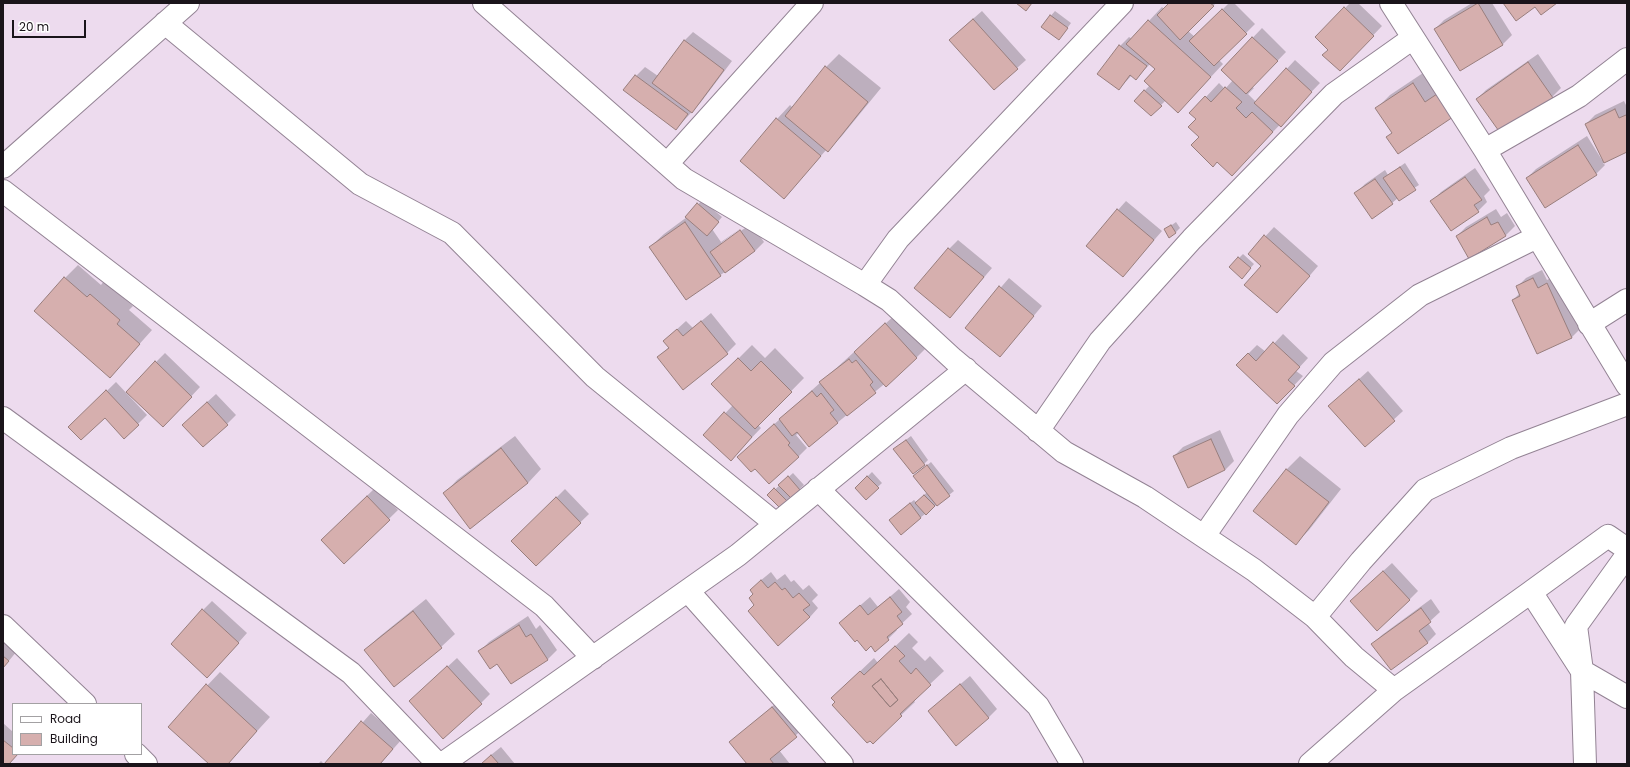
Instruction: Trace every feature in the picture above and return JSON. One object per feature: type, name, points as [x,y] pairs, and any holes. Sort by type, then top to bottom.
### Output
[{"type":"street","points":[[3,167],[188,3]]},
{"type":"street","points":[[667,164],[812,3]]},
{"type":"street","points":[[865,285],[898,239],[1122,3]]},
{"type":"street","points":[[1391,3],[1485,150],[1627,385]]},
{"type":"street","points":[[488,4],[684,179],[890,300],[966,370],[1064,452],[1145,497],[1254,570],[1315,617],[1354,657],[1394,690]]},
{"type":"street","points":[[164,24],[360,184],[452,233],[595,377],[776,524]]},
{"type":"street","points":[[1038,430],[1100,340],[1192,239],[1334,94],[1413,38]]},
{"type":"street","points":[[1485,150],[1579,96],[1627,59]]},
{"type":"street","points":[[3,191],[544,606],[592,658]]},
{"type":"street","points":[[1204,536],[1288,415],[1333,363],[1420,295],[1537,237]]},
{"type":"street","points":[[1589,324],[1627,300]]},
{"type":"street","points":[[442,764],[738,555],[966,370]]},
{"type":"street","points":[[1315,617],[1361,561],[1425,490],[1511,448],[1627,404]]},
{"type":"street","points":[[3,418],[351,674],[438,764]]},
{"type":"street","points":[[818,489],[1038,706],[1072,764]]},
{"type":"street","points":[[1310,764],[1394,690],[1608,536],[1627,549]]},
{"type":"street","points":[[1585,764],[1582,671],[1576,626],[1627,555]]},
{"type":"street","points":[[688,591],[842,764]]},
{"type":"street","points":[[1531,592],[1582,671],[1627,697]]},
{"type":"street","points":[[3,626],[84,703]]},
{"type":"street","points":[[137,755],[146,764]]},
{"type":"building","points":[[1016,3],[1032,3],[1026,11]]},
{"type":"building","points":[[1169,3],[1210,3],[1214,6],[1180,40],[1157,15]]},
{"type":"building","points":[[1478,3],[1503,45],[1460,71],[1434,29]]},
{"type":"building","points":[[1503,3],[1557,3],[1541,15],[1535,7],[1516,21]]},
{"type":"building","points":[[1344,7],[1374,36],[1340,71],[1322,55],[1328,50],[1315,37]]},
{"type":"building","points":[[1222,9],[1247,34],[1214,66],[1189,41]]},
{"type":"building","points":[[1050,15],[1068,28],[1059,40],[1041,27]]},
{"type":"building","points":[[973,19],[1018,69],[994,90],[949,40]]},
{"type":"building","points":[[1148,20],[1211,77],[1178,113],[1144,81],[1155,69],[1126,44]]},
{"type":"building","points":[[1252,37],[1278,61],[1246,94],[1221,70]]},
{"type":"building","points":[[684,40],[724,70],[692,113],[652,83]]},
{"type":"building","points":[[1119,45],[1147,66],[1136,80],[1130,75],[1119,90],[1097,74]]},
{"type":"building","points":[[1528,62],[1553,98],[1501,134],[1476,99]]},
{"type":"building","points":[[825,66],[868,102],[828,152],[785,116]]},
{"type":"building","points":[[1286,68],[1312,92],[1281,127],[1254,103]]},
{"type":"building","points":[[635,75],[688,114],[676,130],[623,90]]},
{"type":"building","points":[[1413,83],[1425,102],[1437,94],[1453,117],[1398,154],[1386,137],[1392,133],[1375,108]]},
{"type":"building","points":[[1225,87],[1242,102],[1236,108],[1246,118],[1252,112],[1273,132],[1232,176],[1217,162],[1213,167],[1191,145],[1199,137],[1188,127],[1196,119],[1189,113],[1205,96],[1211,102]]},
{"type":"building","points":[[1144,90],[1162,106],[1151,116],[1134,101]]},
{"type":"building","points":[[1615,109],[1619,118],[1626,115],[1627,117],[1627,152],[1604,163],[1585,124]]},
{"type":"building","points":[[776,118],[821,156],[784,199],[740,161]]},
{"type":"building","points":[[1578,145],[1597,175],[1545,208],[1526,178]]},
{"type":"building","points":[[1400,167],[1416,190],[1399,201],[1383,178]]},
{"type":"building","points":[[1465,177],[1482,200],[1474,205],[1479,212],[1451,231],[1430,201]]},
{"type":"building","points":[[1375,179],[1393,204],[1372,219],[1354,193]]},
{"type":"building","points":[[697,203],[719,222],[707,236],[685,217]]},
{"type":"building","points":[[1117,209],[1154,240],[1123,277],[1086,246]]},
{"type":"building","points":[[1487,217],[1491,225],[1498,222],[1506,236],[1469,259],[1456,236]]},
{"type":"building","points":[[685,222],[721,276],[686,300],[649,247]]},
{"type":"building","points":[[1171,225],[1176,233],[1169,238],[1164,229]]},
{"type":"building","points":[[740,230],[755,251],[725,273],[710,252]]},
{"type":"building","points":[[1264,235],[1310,276],[1277,313],[1244,285],[1261,266],[1248,254]]},
{"type":"building","points":[[948,248],[984,277],[950,318],[914,288]]},
{"type":"building","points":[[1238,257],[1251,268],[1242,279],[1229,267]]},
{"type":"building","points":[[64,277],[87,297],[90,294],[120,320],[117,324],[140,344],[110,378],[34,311]]},
{"type":"building","points":[[1533,278],[1538,288],[1547,283],[1572,338],[1537,354],[1512,300],[1520,296],[1516,286]]},
{"type":"building","points":[[999,286],[1034,316],[1000,357],[965,328]]},
{"type":"building","points":[[701,321],[728,354],[683,390],[657,357],[669,348],[663,341],[677,329],[683,336]]},
{"type":"building","points":[[885,323],[917,358],[886,387],[854,352]]},
{"type":"building","points":[[1273,342],[1300,367],[1288,380],[1295,386],[1277,404],[1236,365],[1248,353],[1256,361]]},
{"type":"building","points":[[738,358],[751,371],[761,361],[792,392],[755,429],[711,384]]},
{"type":"building","points":[[849,359],[852,363],[856,360],[873,382],[870,385],[876,393],[847,416],[819,382]]},
{"type":"building","points":[[155,361],[192,397],[163,427],[126,392]]},
{"type":"building","points":[[1359,379],[1395,421],[1365,447],[1328,406]]},
{"type":"building","points":[[106,390],[139,425],[124,439],[105,418],[81,440],[68,427]]},
{"type":"building","points":[[812,391],[817,397],[821,393],[834,410],[830,413],[838,423],[809,447],[797,432],[792,436],[779,419]]},
{"type":"building","points":[[207,402],[228,425],[203,447],[182,425]]},
{"type":"building","points":[[724,412],[752,437],[731,461],[703,435]]},
{"type":"building","points":[[774,424],[790,443],[788,445],[799,457],[769,484],[755,469],[751,472],[737,457]]},
{"type":"building","points":[[1211,439],[1225,470],[1188,488],[1173,456]]},
{"type":"building","points":[[906,440],[925,465],[913,474],[893,449]]},
{"type":"building","points":[[501,448],[528,483],[470,529],[443,493]]},
{"type":"building","points":[[927,465],[950,496],[937,506],[913,476]]},
{"type":"building","points":[[1286,469],[1329,502],[1296,545],[1253,511]]},
{"type":"building","points":[[788,476],[800,490],[791,498],[778,485]]},
{"type":"building","points":[[867,476],[879,488],[866,500],[855,488]]},
{"type":"building","points":[[774,488],[787,501],[780,508],[767,495]]},
{"type":"building","points":[[924,495],[935,506],[926,515],[915,503]]},
{"type":"building","points":[[367,496],[390,520],[344,564],[321,540]]},
{"type":"building","points":[[556,497],[581,523],[536,566],[511,541]]},
{"type":"building","points":[[910,503],[921,518],[901,535],[889,520]]},
{"type":"building","points":[[1383,571],[1410,600],[1377,631],[1350,601]]},
{"type":"building","points":[[761,580],[768,588],[775,582],[782,590],[785,588],[793,598],[799,593],[810,605],[803,610],[810,617],[778,646],[748,611],[754,605],[749,598],[753,594],[750,590]]},
{"type":"building","points":[[890,597],[902,612],[897,616],[903,624],[887,637],[889,640],[875,652],[871,646],[866,651],[857,640],[855,642],[839,623],[860,605],[868,615]]},
{"type":"building","points":[[1421,608],[1431,622],[1419,631],[1428,643],[1391,670],[1371,644]]},
{"type":"building","points":[[202,609],[239,643],[207,678],[171,644]]},
{"type":"building","points":[[413,611],[442,648],[394,687],[364,650]]},
{"type":"building","points":[[519,625],[526,637],[531,634],[548,660],[511,684],[497,664],[490,669],[478,651]]},
{"type":"building","points":[[895,646],[905,656],[899,661],[911,674],[916,668],[931,685],[900,714],[902,716],[873,744],[870,741],[867,743],[832,705],[835,702],[831,698],[860,671],[864,675]],"holes":[[[881,679],[898,700],[890,707],[872,686]]]},
{"type":"building","points":[[3,656],[9,661],[3,668]]},
{"type":"building","points":[[447,666],[482,704],[443,739],[409,701]]},
{"type":"building","points":[[881,679],[898,700],[890,707],[872,686]]},
{"type":"building","points":[[206,684],[257,731],[228,764],[209,764],[168,727]]},
{"type":"building","points":[[960,684],[989,718],[956,746],[928,711]]},
{"type":"building","points":[[772,707],[797,737],[770,759],[774,764],[747,764],[729,742]]},
{"type":"building","points":[[361,721],[393,749],[380,764],[324,764]]},
{"type":"building","points":[[3,740],[12,747],[12,755],[17,755],[9,764],[3,764]]},
{"type":"building","points":[[491,755],[499,764],[481,764]]}]
